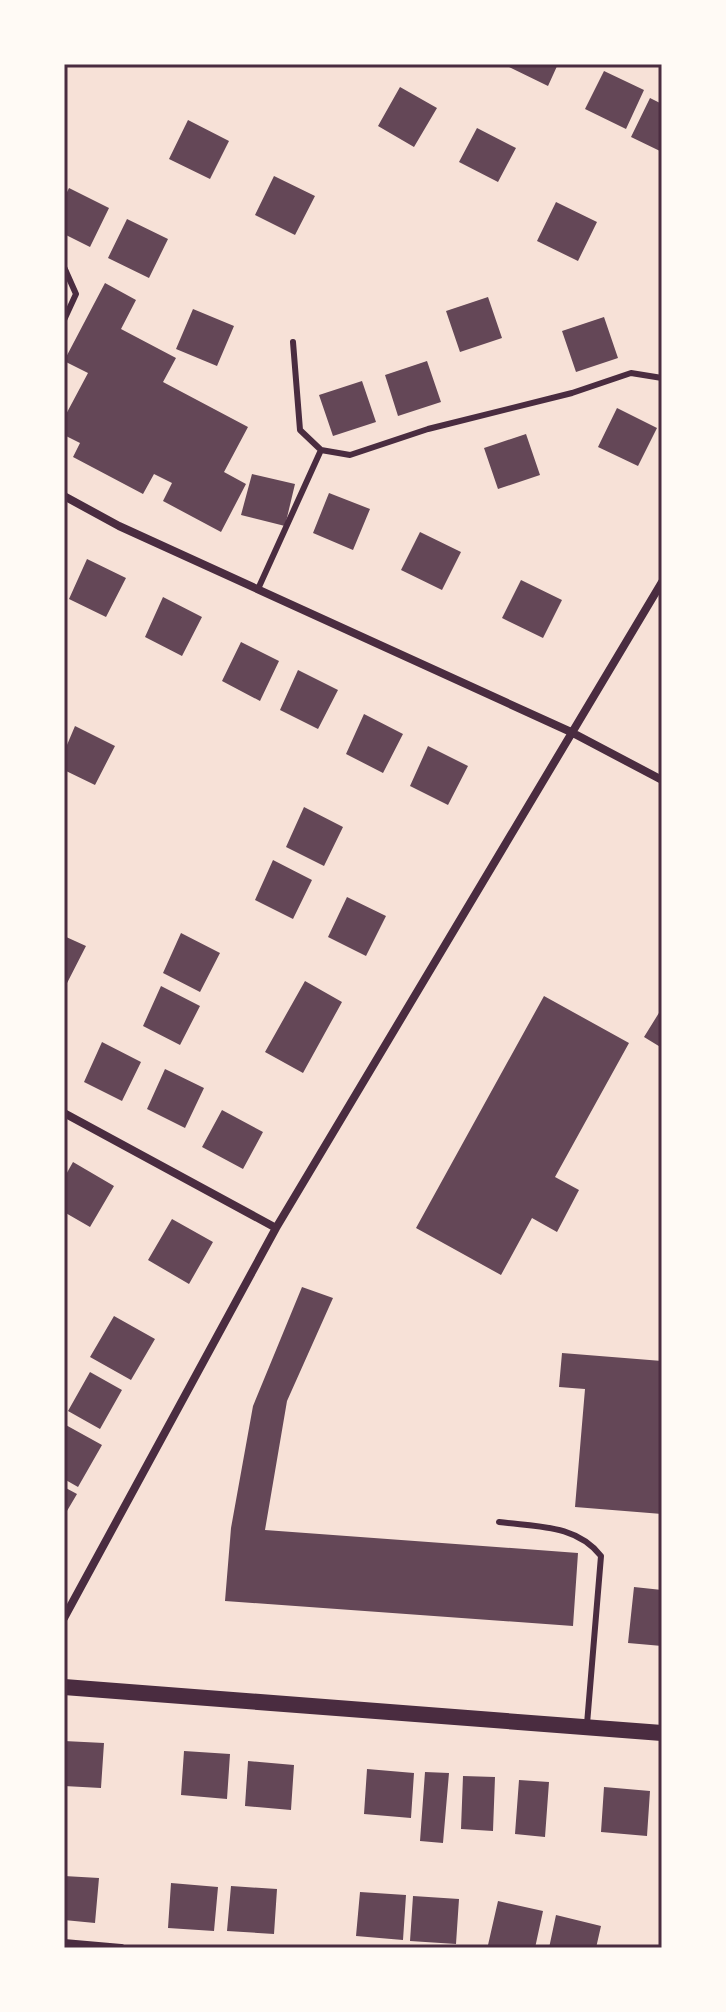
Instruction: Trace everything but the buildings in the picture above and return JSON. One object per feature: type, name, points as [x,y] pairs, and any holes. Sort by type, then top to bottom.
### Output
[{"type":"main road","points":[[64,1687],[662,1733]]},
{"type":"street","points":[[64,496],[119,526],[571,732],[662,780]]},
{"type":"street","points":[[64,1618],[276,1228],[662,582]]},
{"type":"street","points":[[64,1113],[276,1228]]},
{"type":"street","points":[[64,1943],[121,1948]]},
{"type":"lane","points":[[64,267],[76,294],[64,320]]},
{"type":"lane","points":[[293,342],[300,430],[321,450],[350,455],[428,429],[572,393],[631,373],[662,378]]},
{"type":"lane","points":[[258,589],[321,450]]},
{"type":"lane","points":[[499,1522],[571,1532],[590,1542],[601,1556],[587,1727]]}]
